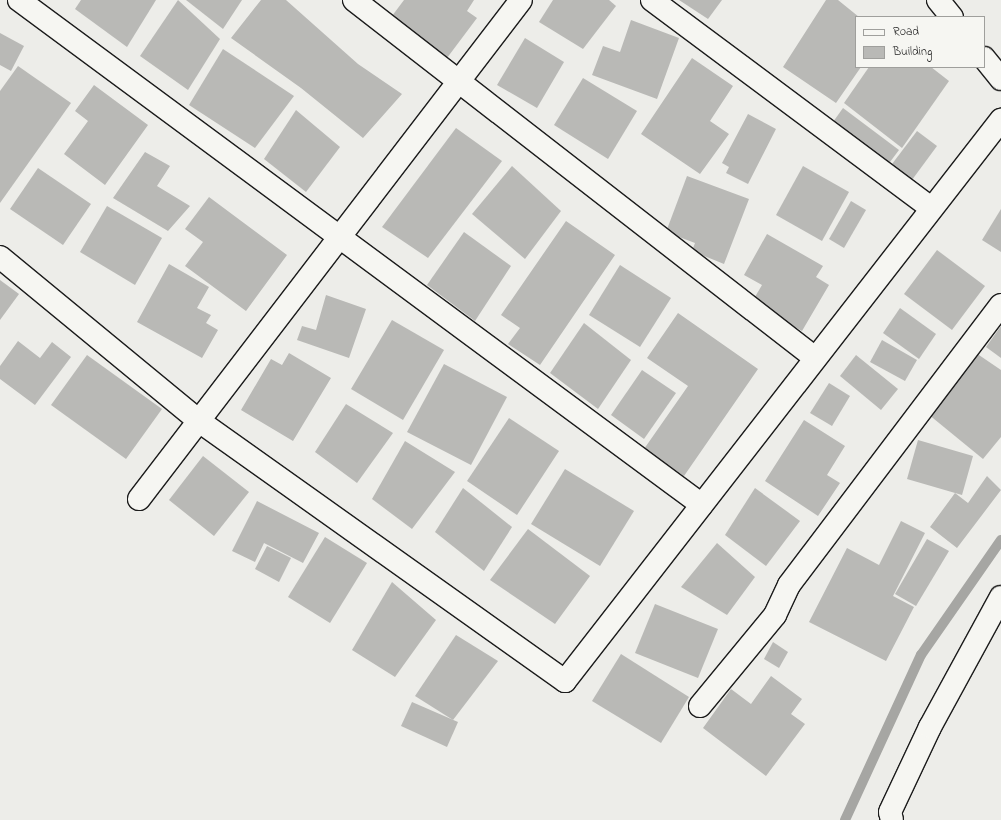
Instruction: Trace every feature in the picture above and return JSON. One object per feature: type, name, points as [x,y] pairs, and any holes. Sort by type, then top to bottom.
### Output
[{"type":"street","points":[[19,0],[702,504]]},
{"type":"street","points":[[354,0],[815,358]]},
{"type":"street","points":[[139,499],[521,0]]},
{"type":"street","points":[[652,0],[932,208]]},
{"type":"street","points":[[938,0],[951,16]]},
{"type":"street","points":[[985,59],[1001,79]]},
{"type":"street","points":[[0,257],[199,421],[565,681],[1001,120]]},
{"type":"street","points":[[700,706],[775,615],[789,585],[1001,305]]},
{"type":"street","points":[[892,820],[890,812],[930,727],[1001,597]]},
{"type":"building","points":[[81,0],[156,0],[127,47],[75,9]]},
{"type":"building","points":[[178,0],[220,39],[188,90],[140,56]]},
{"type":"building","points":[[186,0],[242,0],[223,29]]},
{"type":"building","points":[[261,0],[286,0],[358,64],[402,94],[363,138],[301,88],[231,38]]},
{"type":"building","points":[[404,0],[474,0],[467,11],[477,18],[444,62],[389,20]]},
{"type":"building","points":[[553,0],[609,0],[616,6],[583,49],[539,22]]},
{"type":"building","points":[[679,0],[722,0],[708,19]]},
{"type":"building","points":[[826,0],[838,0],[858,16],[855,16],[855,68],[860,68],[836,103],[783,67]]},
{"type":"building","points":[[631,20],[679,38],[657,99],[592,75],[603,46],[620,52]]},
{"type":"building","points":[[0,33],[24,46],[11,71],[0,65]]},
{"type":"building","points":[[525,38],[564,62],[537,108],[497,85]]},
{"type":"building","points":[[223,49],[294,96],[255,148],[189,105]]},
{"type":"building","points":[[692,58],[733,86],[710,121],[729,134],[700,174],[641,134]]},
{"type":"building","points":[[18,66],[71,103],[0,203],[0,91]]},
{"type":"building","points":[[868,68],[932,68],[949,81],[902,148],[844,103]]},
{"type":"building","points":[[583,78],[637,111],[608,159],[554,125]]},
{"type":"building","points":[[94,85],[148,125],[105,185],[64,154],[88,121],[75,111]]},
{"type":"building","points":[[843,108],[899,150],[884,170],[828,129]]},
{"type":"building","points":[[296,110],[340,147],[306,192],[264,159]]},
{"type":"building","points":[[748,114],[776,129],[748,184],[726,173],[729,167],[722,163]]},
{"type":"building","points":[[456,128],[502,161],[428,258],[382,227]]},
{"type":"building","points":[[917,131],[937,146],[909,184],[886,172]]},
{"type":"building","points":[[145,152],[170,166],[157,186],[190,206],[168,231],[113,198]]},
{"type":"building","points":[[512,166],[561,211],[525,259],[472,214]]},
{"type":"building","points":[[803,166],[849,192],[822,241],[776,215]]},
{"type":"building","points":[[38,168],[91,204],[63,245],[10,209]]},
{"type":"building","points":[[687,176],[749,199],[724,264],[692,251],[695,243],[666,232]]},
{"type":"building","points":[[209,197],[287,255],[246,311],[185,266],[203,242],[185,229]]},
{"type":"building","points":[[851,201],[866,210],[844,248],[829,239]]},
{"type":"building","points":[[107,206],[162,238],[135,285],[80,252]]},
{"type":"building","points":[[1001,209],[1001,252],[982,240]]},
{"type":"building","points":[[566,221],[615,255],[540,365],[508,344],[520,328],[501,315]]},
{"type":"building","points":[[464,232],[511,266],[475,321],[427,285]]},
{"type":"building","points":[[767,234],[823,266],[816,277],[829,285],[802,331],[752,302],[762,285],[744,275]]},
{"type":"building","points":[[937,250],[985,286],[952,330],[904,294]]},
{"type":"building","points":[[169,264],[209,287],[197,308],[211,315],[206,323],[218,330],[202,358],[137,322]]},
{"type":"building","points":[[620,265],[671,298],[640,347],[589,315]]},
{"type":"building","points":[[0,280],[19,294],[0,320]]},
{"type":"building","points":[[326,295],[366,309],[349,358],[297,340],[302,326],[316,330]]},
{"type":"building","points":[[900,308],[936,334],[919,359],[883,333]]},
{"type":"building","points":[[678,313],[758,369],[684,476],[644,449],[688,386],[647,358]]},
{"type":"building","points":[[392,320],[444,350],[403,420],[351,389]]},
{"type":"building","points":[[584,323],[631,360],[598,409],[550,373]]},
{"type":"building","points":[[1001,326],[1001,358],[986,347]]},
{"type":"building","points":[[882,340],[917,360],[905,381],[870,362]]},
{"type":"building","points":[[18,341],[40,358],[52,342],[71,357],[35,405],[0,379],[0,366]]},
{"type":"building","points":[[289,353],[331,378],[293,441],[241,410],[271,359],[282,365]]},
{"type":"building","points":[[976,353],[1001,370],[1001,437],[983,459],[928,414]]},
{"type":"building","points":[[87,355],[162,409],[126,459],[51,405]]},
{"type":"building","points":[[856,355],[898,389],[881,410],[840,376]]},
{"type":"building","points":[[444,364],[507,397],[471,465],[407,432]]},
{"type":"building","points":[[642,370],[676,393],[644,439],[611,415]]},
{"type":"building","points":[[829,383],[850,396],[832,426],[810,413]]},
{"type":"building","points":[[346,404],[393,433],[357,483],[315,452]]},
{"type":"building","points":[[509,418],[559,451],[517,515],[467,481]]},
{"type":"building","points":[[804,420],[845,446],[827,475],[840,483],[818,516],[765,481]]},
{"type":"building","points":[[918,440],[973,456],[962,495],[907,479]]},
{"type":"building","points":[[405,441],[455,472],[412,529],[372,499]]},
{"type":"building","points":[[203,456],[249,492],[214,536],[169,500]]},
{"type":"building","points":[[565,469],[634,511],[600,566],[531,524]]},
{"type":"building","points":[[987,476],[1001,490],[957,548],[930,527],[955,493],[968,503]]},
{"type":"building","points":[[463,488],[512,527],[484,571],[435,532]]},
{"type":"building","points":[[755,488],[800,521],[766,566],[725,535]]},
{"type":"building","points":[[257,501],[319,533],[303,563],[264,543],[255,562],[232,551]]},
{"type":"building","points":[[901,521],[925,533],[893,596],[914,607],[886,661],[809,622],[847,548],[879,565]]},
{"type":"building","points":[[528,529],[590,576],[555,624],[490,580]]},
{"type":"building","points":[[325,537],[367,563],[330,623],[288,597]]},
{"type":"building","points":[[927,539],[949,551],[916,606],[895,594]]},
{"type":"building","points":[[717,543],[755,577],[727,615],[681,587]]},
{"type":"building","points":[[267,546],[291,558],[279,582],[255,569]]},
{"type":"building","points":[[392,582],[436,620],[395,677],[352,650]]},
{"type":"building","points":[[655,604],[718,629],[698,678],[635,653]]},
{"type":"building","points":[[456,635],[498,661],[453,720],[415,696]]},
{"type":"building","points":[[773,642],[788,652],[779,668],[764,659]]},
{"type":"building","points":[[621,654],[689,697],[661,743],[592,701]]},
{"type":"building","points":[[771,676],[802,699],[791,714],[805,724],[766,776],[703,728],[731,689],[751,704]]},
{"type":"building","points":[[412,702],[458,722],[447,747],[401,726]]},
{"type":"waterway","points":[[845,820],[921,655],[1001,540]]}]
